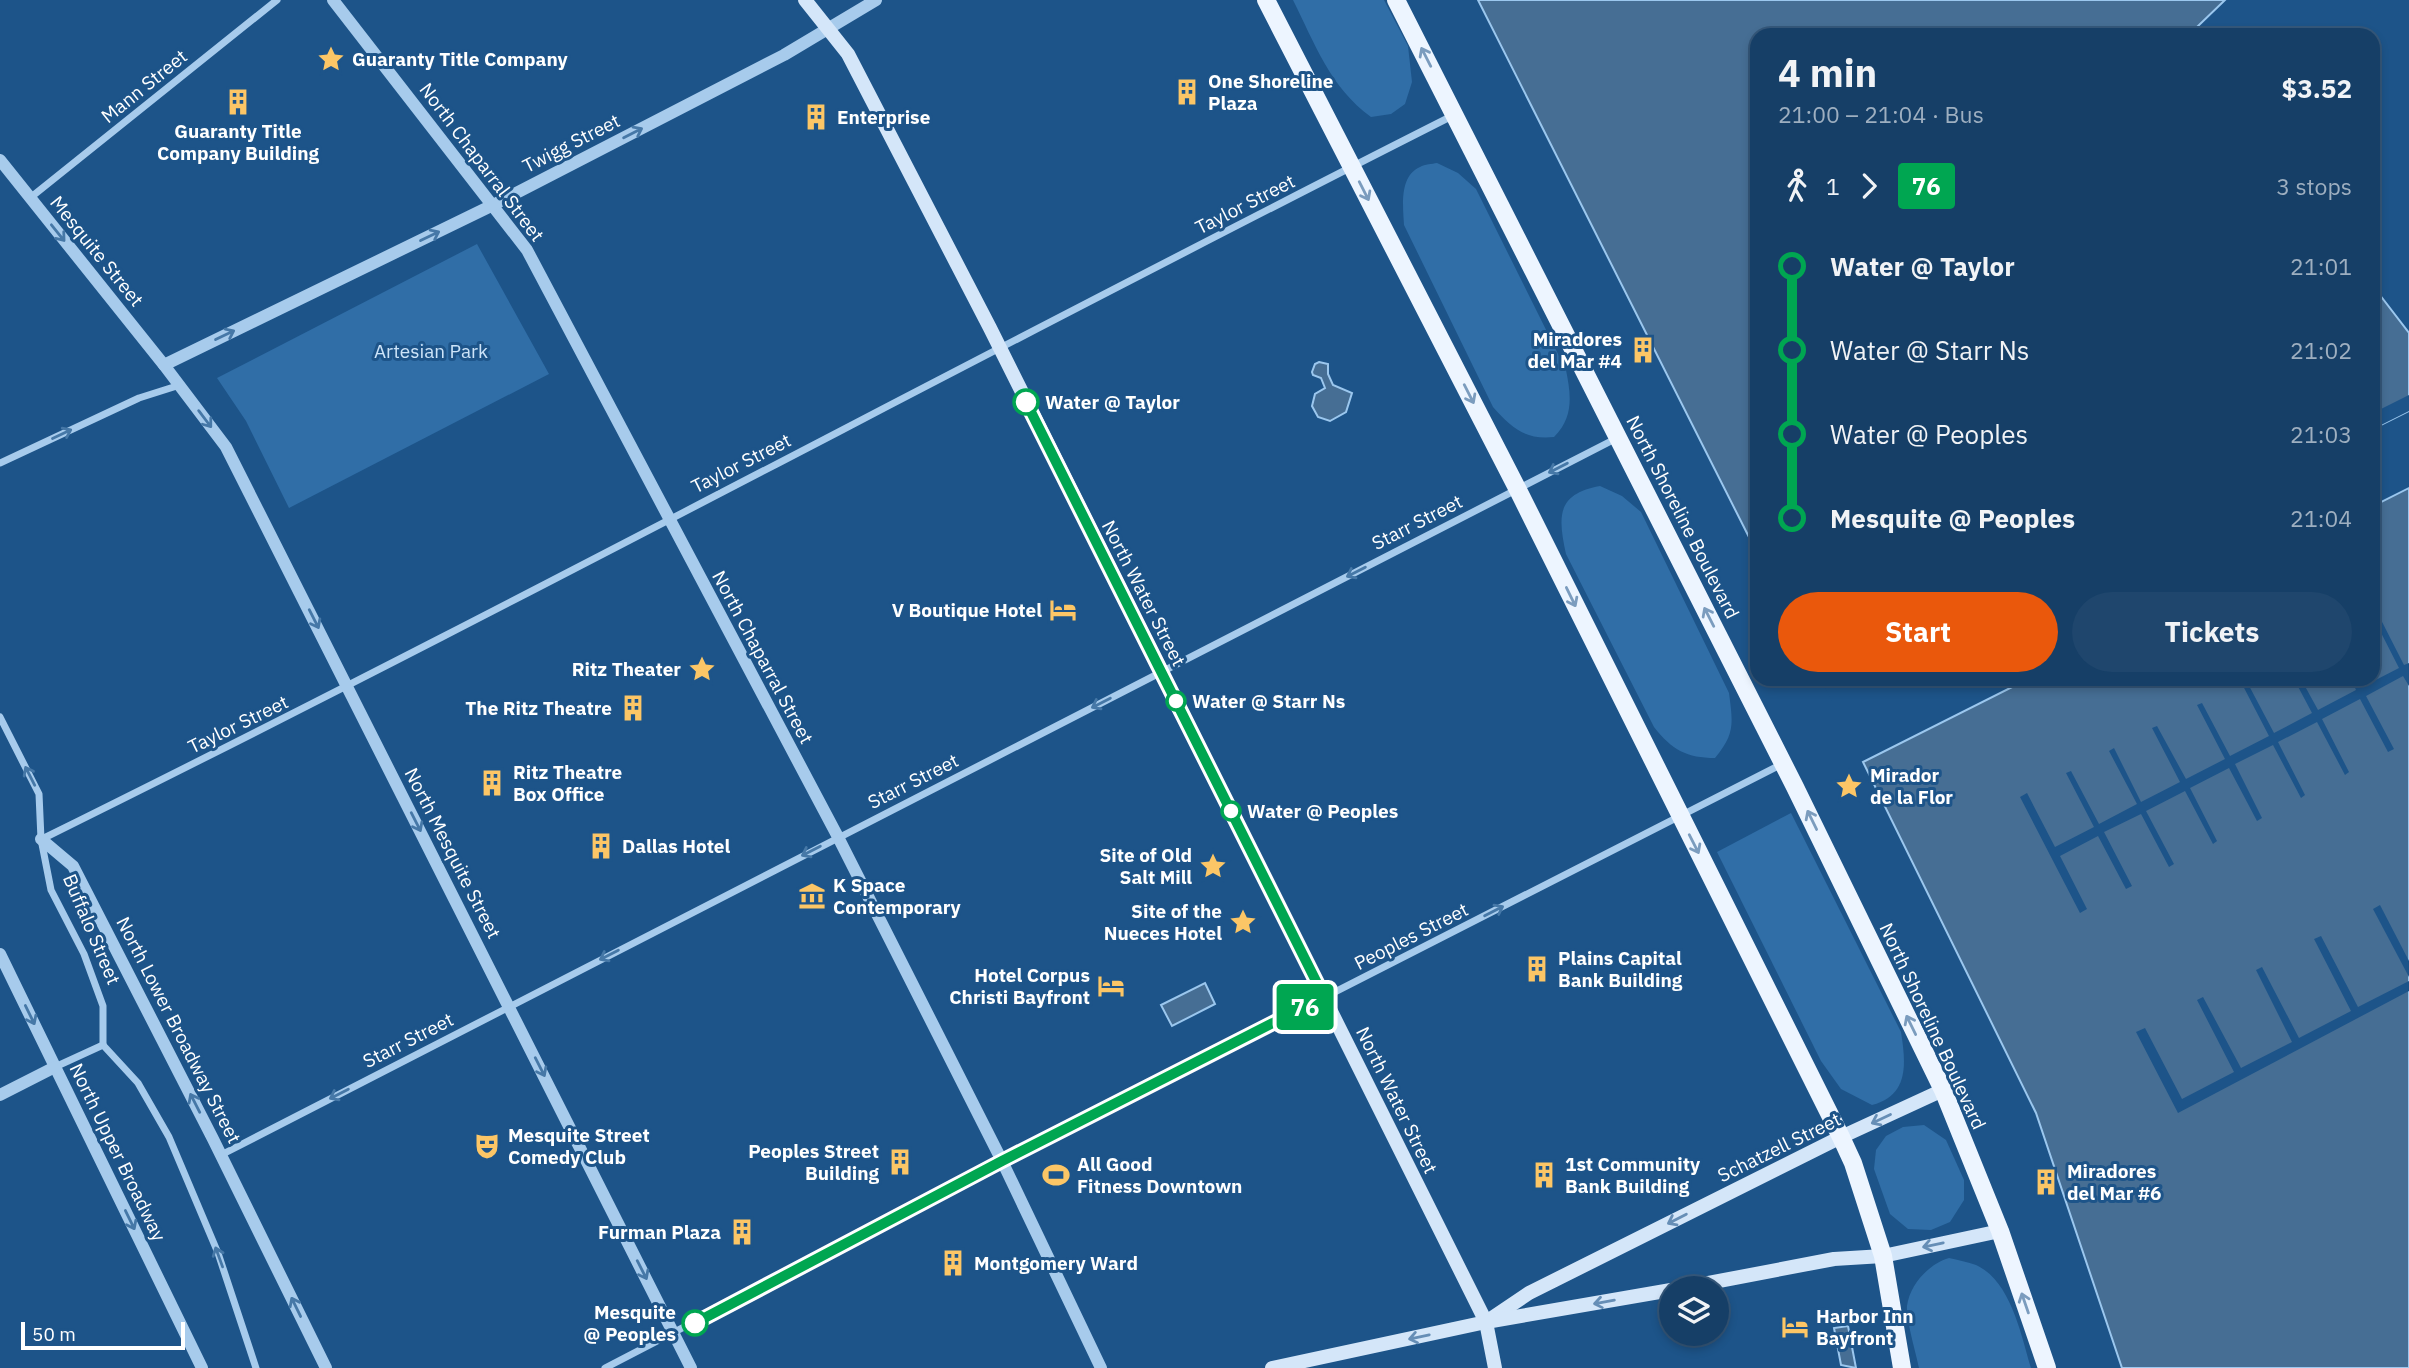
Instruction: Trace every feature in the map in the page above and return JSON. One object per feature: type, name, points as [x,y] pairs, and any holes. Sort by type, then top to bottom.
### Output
[{"type":"main road","name":"North Water Street","points":[[805,0],[848,54],[999,347],[1486,1322],[1495,1368]]},
{"type":"main road","points":[[1266,0],[1517,488],[1841,1137],[1853,1163],[1883,1256],[1902,1368]]},
{"type":"main road","name":"North Shoreline Boulevard","points":[[1396,0],[1619,436],[1943,1090],[2000,1231],[2047,1368]]},
{"type":"main road","name":"Schatzell Street","points":[[1486,1322],[1529,1293],[1841,1137],[1943,1090]]},
{"type":"main road","points":[[1729,1279],[1834,1259],[1883,1256],[2000,1231]]},
{"type":"main road","name":"Schatzell Street","points":[[1272,1368],[1486,1322],[1659,1292]]},
{"type":"street","name":"Mann Street","points":[[30,198],[277,0]]},
{"type":"street","name":"North Chaparral Street","points":[[333,0],[527,250],[838,837],[1002,1161],[1101,1368]]},
{"type":"street","name":"Twigg Street","points":[[164,365],[493,205],[784,55],[876,0]]},
{"type":"street","name":"Taylor Street","points":[[41,839],[348,687],[999,347],[1455,115]]},
{"type":"street","name":"Mesquite Street","points":[[0,160],[164,365]]},
{"type":"street","name":"North Mesquite Street","points":[[164,365],[226,447],[691,1368]]},
{"type":"street","points":[[0,463],[139,398],[180,385]]},
{"type":"street","name":"Starr Street","points":[[221,1154],[1619,436]]},
{"type":"street","points":[[0,716],[39,794],[41,839]]},
{"type":"street","name":"Peoples Street","points":[[606,1368],[1002,1161],[1782,764]]},
{"type":"street","name":"Buffalo Street","points":[[41,839],[51,890],[84,954],[103,1006],[103,1045]]},
{"type":"street","name":"North Lower Broadway Street","points":[[41,839],[73,866],[221,1154],[326,1368]]},
{"type":"street","name":"North Upper Broadway","points":[[0,954],[202,1368]]},
{"type":"street","points":[[0,1096],[103,1045],[138,1083],[169,1137],[218,1253],[256,1368]]},
{"type":"green space","points":[[1293,0],[1384,0],[1408,46],[1412,82],[1405,104],[1391,114],[1371,117],[1357,105],[1325,64]]},
{"type":"green space","points":[[1437,163],[1458,173],[1476,189],[1566,370],[1570,397],[1568,414],[1554,437],[1535,437],[1520,431],[1493,407],[1404,225],[1404,193],[1408,177],[1422,166]]},
{"type":"green space","name":"Artesian Park","points":[[477,244],[549,374],[289,508],[246,421],[217,378]]},
{"type":"green space","points":[[1600,486],[1622,496],[1641,512],[1729,693],[1731,728],[1726,742],[1715,758],[1681,751],[1667,742],[1654,727],[1566,554],[1562,518],[1568,501],[1575,495]]},
{"type":"green space","points":[[1791,813],[1901,1032],[1904,1067],[1899,1086],[1893,1094],[1872,1105],[1841,1089],[1821,1061],[1717,852]]},
{"type":"green space","points":[[1924,1125],[1946,1140],[1964,1180],[1964,1200],[1950,1222],[1931,1230],[1908,1229],[1890,1214],[1874,1169],[1876,1150],[1886,1136],[1903,1127]]},
{"type":"green space","points":[[1949,1258],[1976,1265],[1998,1283],[2013,1310],[2031,1368],[1919,1368],[1908,1319],[1909,1298],[1916,1283],[1928,1270]]},
{"type":"shaded area","points":[[1478,0],[2225,0],[2197,28],[1750,28],[1750,539]]},
{"type":"shaded area","points":[[2380,295],[2409,333],[2409,411],[2380,426]]},
{"type":"shaded area","points":[[1315,364],[1328,364],[1328,374],[1333,385],[1352,393],[1346,412],[1330,421],[1318,417],[1312,406],[1315,394],[1325,388],[1321,378],[1312,372]]},
{"type":"shaded area","points":[[2409,488],[2409,1368],[2122,1368],[2036,1113],[1863,762],[2014,686],[2380,686],[2380,502]]},
{"type":"shaded area","points":[[1205,983],[1215,1004],[1172,1026],[1161,1005]]},
{"type":"shaded area","points":[[1848,1326],[1856,1368],[1841,1365],[1834,1328]]},
{"type":"pier","points":[[2409,395],[2409,411],[2380,426],[2380,410]]},
{"type":"pier","points":[[2380,618],[2404,665],[2409,663],[2409,686],[2403,676],[2366,696],[2394,749],[2388,752],[2360,699],[2322,719],[2349,772],[2345,775],[2317,722],[2278,742],[2305,795],[2301,798],[2273,745],[2235,764],[2262,818],[2257,821],[2229,768],[2190,788],[2217,841],[2213,844],[2185,791],[2146,811],[2174,864],[2169,867],[2141,814],[2104,832],[2132,886],[2126,889],[2098,836],[2060,856],[2087,909],[2080,913],[2020,797],[2027,793],[2055,847],[2094,827],[2066,773],[2071,771],[2099,824],[2137,804],[2109,751],[2114,748],[2141,802],[2180,782],[2152,728],[2157,726],[2186,779],[2225,759],[2197,705],[2202,703],[2230,756],[2269,736],[2243,686],[2249,686],[2274,733],[2312,713],[2298,686],[2305,686],[2318,710],[2356,690],[2354,686],[2380,686],[2380,678],[2399,668],[2380,631]]},
{"type":"pier","points":[[1829,686],[1862,686],[1832,701],[1825,688]]},
{"type":"pier","points":[[2380,905],[2409,961],[2409,977],[2373,909]]},
{"type":"pier","points":[[2321,936],[2358,1007],[2409,981],[2409,991],[2178,1113],[2136,1032],[2145,1028],[2182,1099],[2234,1072],[2197,1000],[2203,997],[2241,1068],[2292,1042],[2256,970],[2262,967],[2299,1038],[2351,1011],[2314,939]]},
{"type":"bus line","name":"76","points":[[695,1323],[1002,1161],[1324,997],[1026,402]]},
{"type":"place","name":"Guaranty Title Company","points":[[331,59]]},
{"type":"place","name":"One Shoreline Plaza","points":[[1187,92]]},
{"type":"place","name":"Guaranty Title Company Building","points":[[238,102]]},
{"type":"place","name":"Enterprise","points":[[816,117]]},
{"type":"place","name":"Miradores del Mar #4","points":[[1643,350]]},
{"type":"place","name":"Water @ Taylor","points":[[1026,402]]},
{"type":"place","name":"V Boutique Hotel","points":[[1063,610]]},
{"type":"place","name":"Ritz Theater","points":[[702,669]]},
{"type":"place","name":"Water @ Starr Ns","points":[[1176,701]]},
{"type":"place","name":"The Ritz Theatre","points":[[633,708]]},
{"type":"place","name":"Ritz Theatre Box Office","points":[[492,783]]},
{"type":"place","name":"Mirador de la Flor","points":[[1849,786]]},
{"type":"place","name":"Water @ Peoples","points":[[1231,811]]},
{"type":"place","name":"Dallas Hotel","points":[[601,846]]},
{"type":"place","name":"Site of Old Salt Mill","points":[[1213,866]]},
{"type":"place","name":"K Space Contemporary","points":[[812,896]]},
{"type":"place","name":"Site of the Nueces Hotel","points":[[1243,922]]},
{"type":"place","name":"Plains Capital Bank Building","points":[[1537,969]]},
{"type":"place","name":"Hotel Corpus Christi Bayfront","points":[[1111,986]]},
{"type":"place","name":"Mesquite Street Comedy Club","points":[[487,1146]]},
{"type":"place","name":"Peoples Street Building","points":[[900,1162]]},
{"type":"place","name":"All Good Fitness Downtown","points":[[1056,1175]]},
{"type":"place","name":"1st Community Bank Building","points":[[1544,1175]]},
{"type":"place","name":"Miradores del Mar #6","points":[[2046,1182]]},
{"type":"place","name":"Furman Plaza","points":[[742,1232]]},
{"type":"place","name":"Montgomery Ward","points":[[953,1263]]},
{"type":"place","name":"Mesquite @ Peoples","points":[[695,1323]]},
{"type":"place","name":"Harbor Inn Bayfront","points":[[1795,1327]]}]
